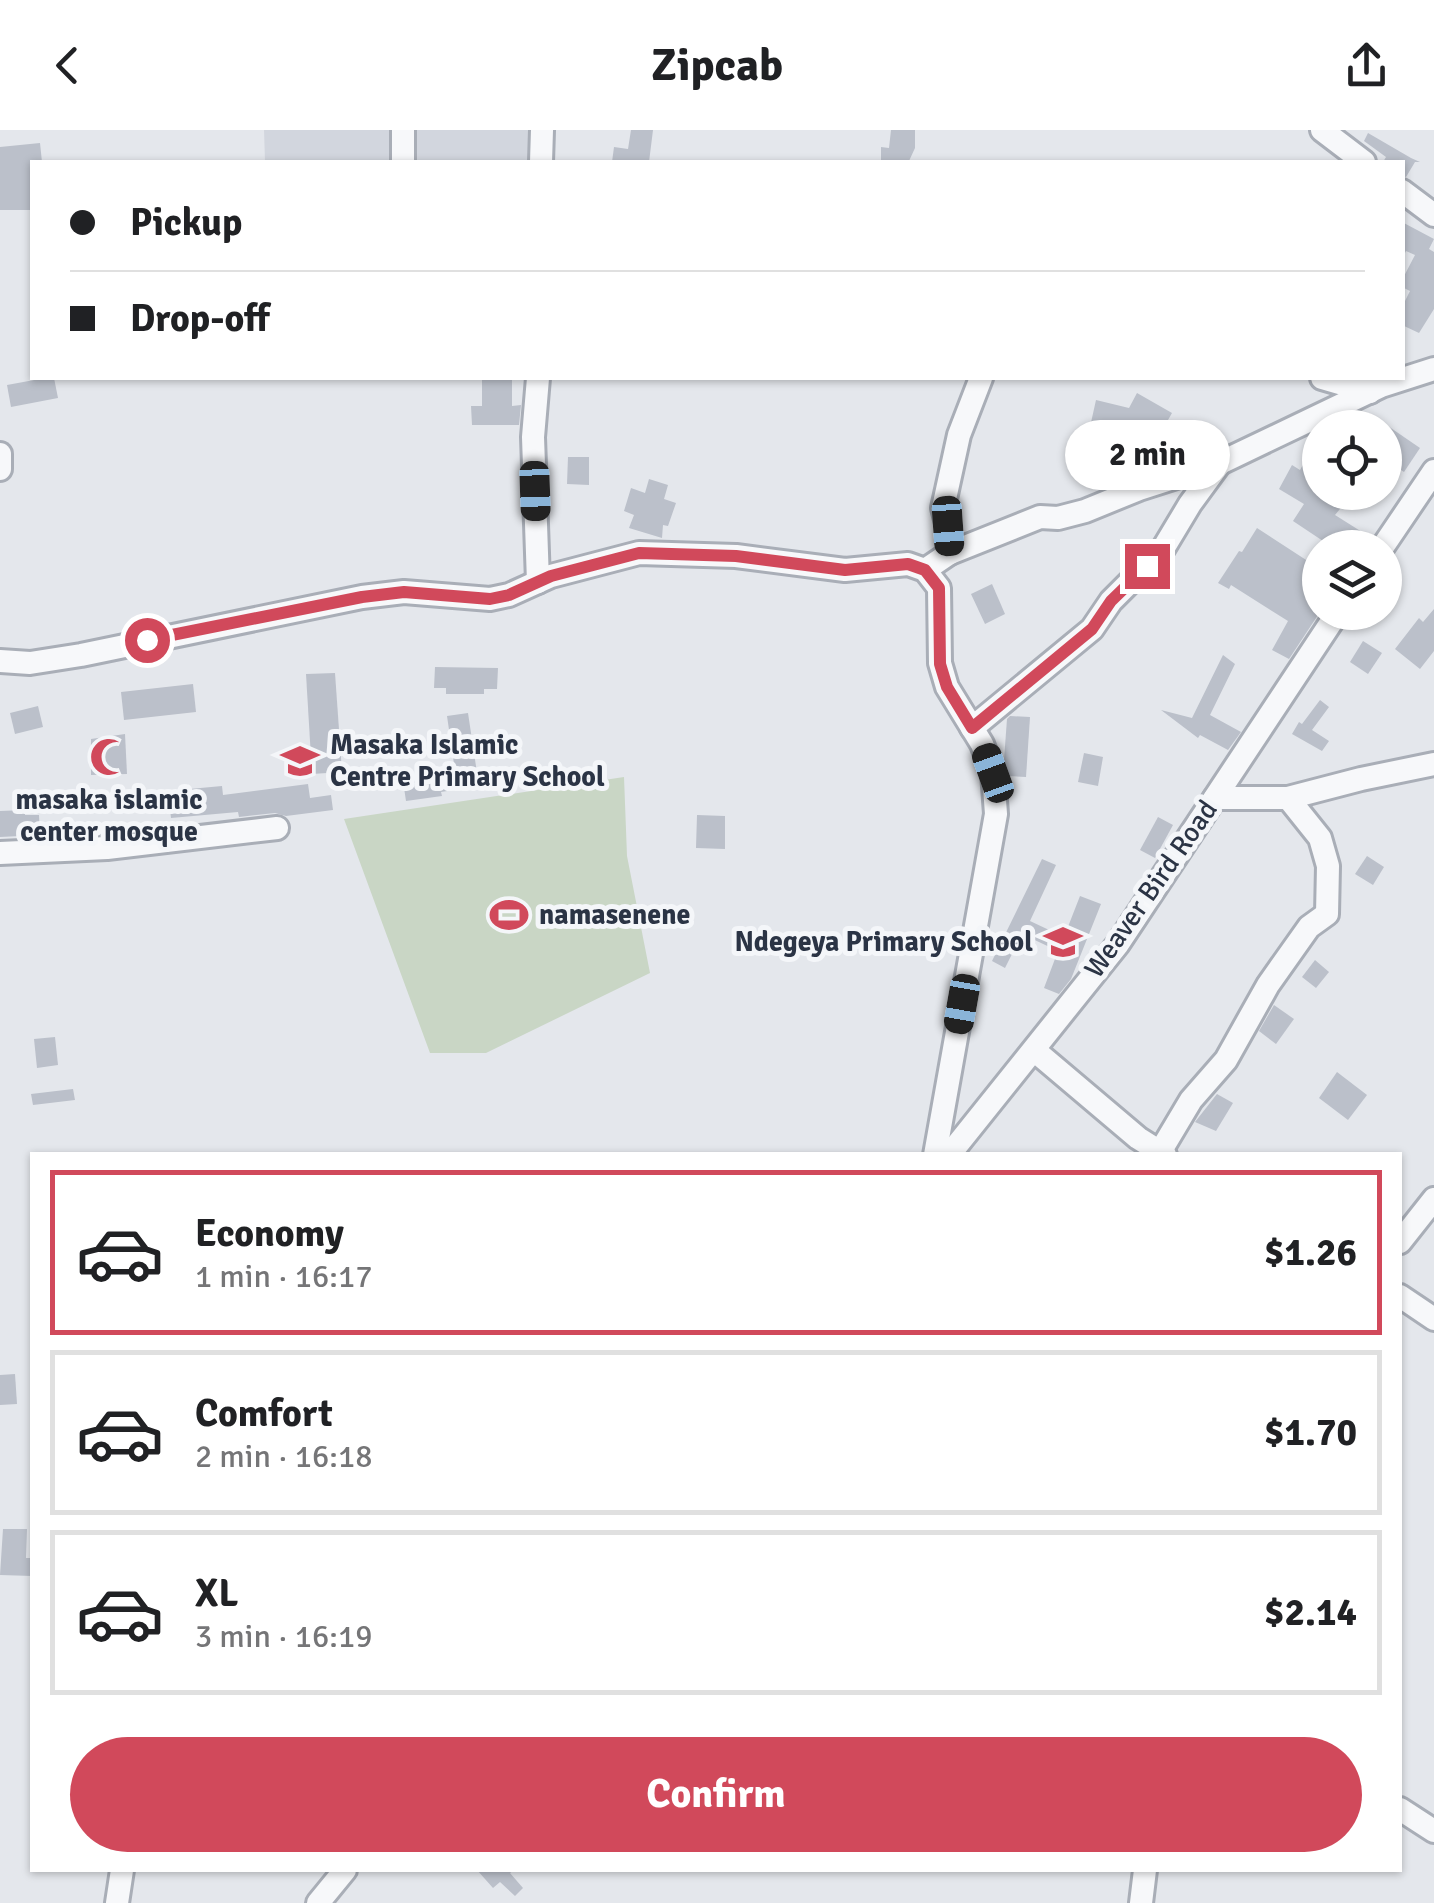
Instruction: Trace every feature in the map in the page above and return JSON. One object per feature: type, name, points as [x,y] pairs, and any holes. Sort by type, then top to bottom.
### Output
[{"type":"street","points":[[403,130],[403,160]]},
{"type":"street","points":[[542,130],[542,160]]},
{"type":"street","points":[[1322,130],[1361,160]]},
{"type":"street","points":[[1405,194],[1434,215]]},
{"type":"street","points":[[1405,380],[1434,370]]},
{"type":"street","points":[[538,380],[534,437],[538,582]]},
{"type":"street","points":[[950,553],[942,508],[959,435],[980,380]]},
{"type":"street","points":[[1329,380],[1370,392]]},
{"type":"street","points":[[925,570],[950,553],[1040,517],[1058,518],[1220,463],[1370,392],[1405,380]]},
{"type":"street","points":[[0,454],[0,469]]},
{"type":"street","points":[[972,728],[1092,629],[1111,601],[1164,549],[1220,463]]},
{"type":"street","points":[[1394,530],[1434,472]]},
{"type":"street","points":[[0,661],[30,664],[362,597],[404,592],[490,599],[551,576],[639,553],[736,556],[845,570],[908,564],[925,570],[939,588],[940,664],[947,687],[982,744],[993,773],[996,814],[935,1152]]},
{"type":"street","name":"Weaver Bird Road","points":[[951,1152],[1118,944],[1326,630]]},
{"type":"street","points":[[1215,798],[1288,798],[1434,764]]},
{"type":"street","points":[[1164,1152],[1191,1100],[1226,1060],[1268,985],[1310,927],[1328,914],[1328,866],[1320,838],[1288,798]]},
{"type":"street","points":[[0,853],[106,848],[277,828]]},
{"type":"street","points":[[1034,1050],[1138,1138],[1161,1152]]},
{"type":"street","points":[[1402,1239],[1434,1199]]},
{"type":"street","points":[[1402,1297],[1434,1319]]},
{"type":"street","points":[[1402,1810],[1434,1831]]},
{"type":"street","points":[[117,1903],[122,1872]]},
{"type":"street","points":[[318,1903],[343,1872]]},
{"type":"street","points":[[1141,1903],[1145,1872]]},
{"type":"shaded area","points":[[264,130],[531,130],[531,160],[265,160]]},
{"type":"green space","name":"namasenene","points":[[624,777],[627,856],[650,973],[486,1053],[430,1053],[344,819]]},
{"type":"building","points":[[631,130],[653,130],[649,160],[612,160],[614,147],[628,149]]},
{"type":"building","points":[[891,130],[915,130],[915,148],[909,160],[881,160],[881,147],[889,148]]},
{"type":"building","points":[[1368,133],[1420,162],[1415,162],[1405,177],[1405,160],[1384,160],[1386,157],[1364,141]]},
{"type":"building","points":[[40,143],[42,160],[30,160],[30,210],[0,210],[0,147]]},
{"type":"building","points":[[1405,224],[1434,239],[1429,249],[1434,252],[1434,309],[1419,333],[1405,326],[1405,301],[1410,291],[1405,288],[1405,274],[1415,255],[1406,251]]},
{"type":"building","points":[[54,380],[58,398],[11,407],[7,385]]},
{"type":"building","points":[[482,380],[512,380],[512,406],[521,405],[519,425],[472,425],[471,406],[482,406]]},
{"type":"building","points":[[1137,393],[1172,413],[1156,441],[1147,436],[1129,457],[1107,439],[1113,432],[1090,427],[1096,400],[1129,408]]},
{"type":"building","points":[[1402,436],[1420,448],[1402,471]]},
{"type":"building","points":[[568,457],[589,457],[589,485],[567,484]]},
{"type":"building","points":[[1292,465],[1300,470],[1302,466],[1302,503],[1279,489]]},
{"type":"building","points":[[649,479],[668,485],[664,499],[676,503],[668,526],[663,525],[662,538],[629,528],[634,515],[624,511],[631,488],[645,493]]},
{"type":"building","points":[[1302,507],[1339,510],[1335,515],[1359,530],[1306,530],[1293,521]]},
{"type":"building","points":[[1257,528],[1302,557],[1302,630],[1308,630],[1289,659],[1272,650],[1288,621],[1231,585],[1229,589],[1218,583]]},
{"type":"building","points":[[992,584],[1005,614],[985,624],[971,594]]},
{"type":"building","points":[[1434,609],[1434,651],[1420,669],[1395,649],[1419,618],[1423,622]]},
{"type":"building","points":[[1363,641],[1382,653],[1368,674],[1350,662]]},
{"type":"building","points":[[1223,655],[1235,664],[1210,715],[1241,732],[1228,750],[1200,735],[1198,738],[1161,710],[1192,718]]},
{"type":"building","points":[[435,667],[498,668],[497,689],[484,689],[484,694],[446,694],[446,688],[434,688]]},
{"type":"building","points":[[335,673],[342,772],[312,774],[306,674]]},
{"type":"building","points":[[193,684],[196,712],[124,720],[121,692]]},
{"type":"building","points":[[1320,700],[1329,707],[1312,730],[1329,741],[1322,751],[1292,734]]},
{"type":"building","points":[[38,706],[43,727],[15,734],[10,713]]},
{"type":"building","points":[[468,713],[479,786],[406,801],[403,781],[443,775],[442,765],[454,764],[447,716]]},
{"type":"building","points":[[1010,716],[1030,717],[1026,777],[1008,776],[1004,760]]},
{"type":"building","name":"masaka islamic center mosque","points":[[125,734],[127,774],[91,775],[91,739]]},
{"type":"building","points":[[1084,753],[1103,757],[1098,786],[1078,782]]},
{"type":"building","points":[[308,784],[310,798],[331,795],[333,810],[286,816],[275,813],[239,817],[238,812],[171,818],[168,791],[222,786],[223,795]]},
{"type":"building","points":[[25,810],[25,815],[39,815],[40,835],[0,837],[0,811]]},
{"type":"building","points":[[697,815],[725,816],[725,849],[696,848]]},
{"type":"building","points":[[1158,817],[1173,825],[1155,858],[1140,850]]},
{"type":"building","points":[[1367,856],[1384,867],[1373,885],[1355,874]]},
{"type":"building","points":[[1042,859],[1056,865],[1030,921],[1064,937],[1080,896],[1101,904],[1071,979],[1059,994],[1044,988],[1058,951],[1022,934],[1005,968],[992,961]]},
{"type":"building","points":[[1315,960],[1329,972],[1316,988],[1302,977]]},
{"type":"building","points":[[1274,1005],[1294,1019],[1276,1044],[1259,1031]]},
{"type":"building","points":[[55,1037],[58,1065],[37,1068],[34,1039]]},
{"type":"building","points":[[1337,1072],[1367,1095],[1348,1120],[1319,1098]]},
{"type":"building","points":[[73,1089],[75,1100],[33,1105],[31,1094]]},
{"type":"building","points":[[1217,1094],[1233,1103],[1216,1131],[1195,1122]]},
{"type":"building","points":[[15,1374],[17,1404],[0,1405],[0,1375]]},
{"type":"building","points":[[3,1529],[27,1529],[30,1576],[0,1575]]},
{"type":"building","points":[[479,1872],[511,1872],[523,1888],[515,1896],[500,1882],[493,1888]]},
{"type":"place","name":"masaka islamic center mosque","points":[[109,757]]},
{"type":"place","name":"Masaka Islamic Centre Primary School","points":[[300,761]]},
{"type":"place","name":"namasenene","points":[[509,915]]},
{"type":"place","name":"Ndegeya Primary School","points":[[1063,942]]},
{"type":"route","points":[[147,640],[362,597],[404,592],[490,599],[551,576],[639,553],[736,556],[845,570],[908,564],[925,570],[939,588],[940,664],[947,687],[972,728],[1092,629],[1111,601],[1147,566]]}]
